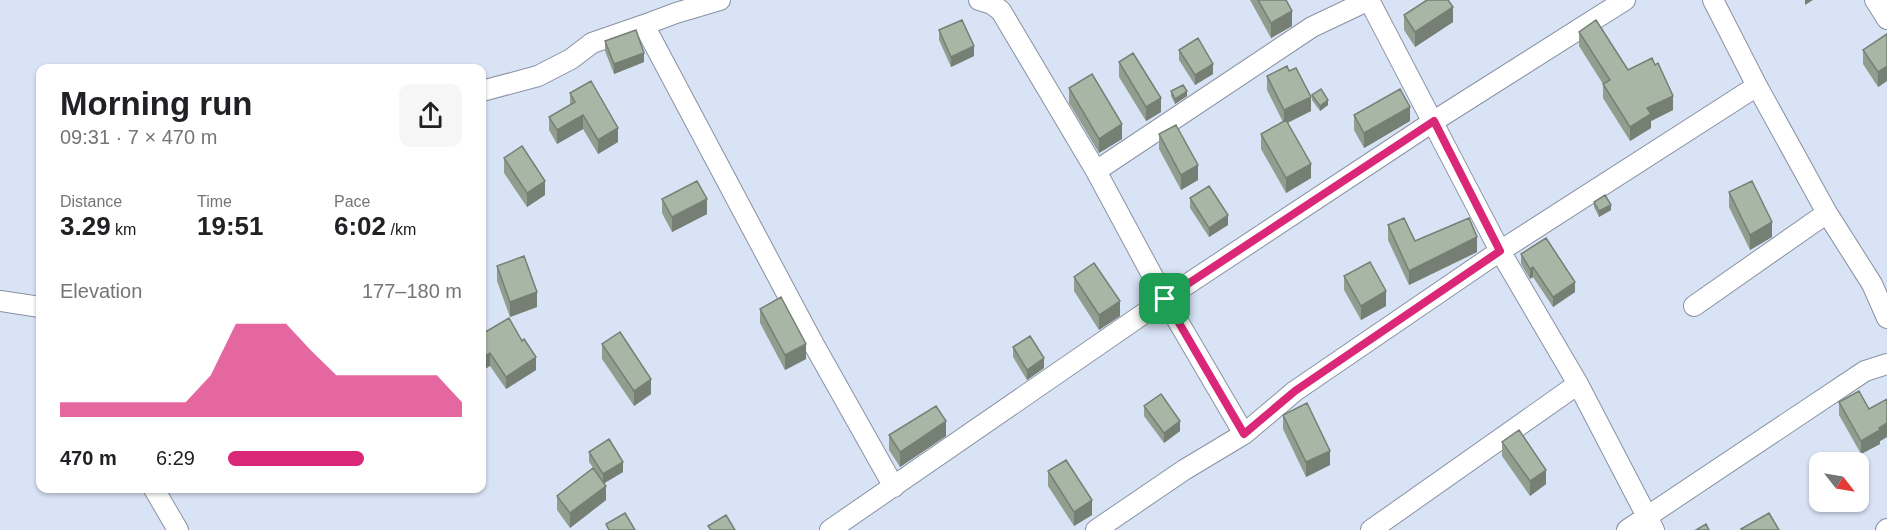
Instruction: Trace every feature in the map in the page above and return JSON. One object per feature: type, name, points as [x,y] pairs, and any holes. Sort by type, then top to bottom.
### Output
[{"type":"street","points":[[486,90],[538,76],[571,58],[592,43],[720,0]]},
{"type":"street","points":[[979,0],[992,4],[1001,11],[1095,171],[1165,299],[1244,434]]},
{"type":"street","points":[[1095,171],[1312,27],[1369,0],[1500,251],[1578,384],[1650,523]]},
{"type":"street","points":[[830,530],[1165,299],[1434,121],[1625,0]]},
{"type":"street","points":[[1713,0],[1827,213],[1872,284],[1887,318]]},
{"type":"street","points":[[1875,0],[1887,19]]},
{"type":"street","points":[[644,26],[813,344],[894,487]]},
{"type":"street","points":[[1096,530],[1184,470],[1244,434],[1295,391],[1500,251],[1757,86]]},
{"type":"street","points":[[1694,306],[1827,213]]},
{"type":"street","points":[[0,301],[36,306]]},
{"type":"street","points":[[1627,530],[1650,523],[1865,371],[1887,364]]},
{"type":"street","points":[[1371,530],[1578,384]]},
{"type":"street","points":[[156,493],[178,530]]},
{"type":"building","points":[[1258,0],[1286,0],[1292,11],[1271,23]]},
{"type":"building","points":[[1427,0],[1448,0],[1453,7],[1415,32],[1404,15]]},
{"type":"building","points":[[962,20],[974,46],[951,57],[939,30]]},
{"type":"building","points":[[1596,20],[1628,70],[1652,58],[1655,65],[1658,63],[1673,96],[1647,108],[1651,114],[1630,127],[1603,84],[1610,80],[1579,32]]},
{"type":"building","points":[[636,30],[644,53],[614,64],[605,41]]},
{"type":"building","points":[[1887,34],[1887,66],[1878,72],[1863,50]]},
{"type":"building","points":[[1198,38],[1213,64],[1195,75],[1179,50]]},
{"type":"building","points":[[1133,53],[1161,98],[1146,107],[1119,62]]},
{"type":"building","points":[[1287,66],[1289,71],[1296,68],[1311,97],[1284,110],[1267,76]]},
{"type":"building","points":[[1092,74],[1122,124],[1099,139],[1069,88]]},
{"type":"building","points":[[591,81],[618,128],[598,140],[583,115],[557,130],[549,117],[575,102],[570,93]]},
{"type":"building","points":[[1183,85],[1187,91],[1175,99],[1171,91]]},
{"type":"building","points":[[1321,89],[1328,100],[1320,106],[1312,95]]},
{"type":"building","points":[[1400,89],[1410,107],[1364,133],[1354,115]]},
{"type":"building","points":[[1286,120],[1311,164],[1286,178],[1261,134]]},
{"type":"building","points":[[1176,125],[1198,165],[1181,175],[1159,134]]},
{"type":"building","points":[[522,146],[545,181],[527,193],[504,158]]},
{"type":"building","points":[[697,181],[707,199],[672,217],[662,199]]},
{"type":"building","points":[[1752,181],[1772,222],[1750,235],[1729,192]]},
{"type":"building","points":[[1209,186],[1228,215],[1209,228],[1190,198]]},
{"type":"building","points":[[1605,195],[1611,205],[1599,211],[1594,202]]},
{"type":"building","points":[[1404,218],[1415,241],[1469,218],[1477,237],[1409,271],[1388,225]]},
{"type":"building","points":[[1546,238],[1575,282],[1553,297],[1533,267],[1530,269],[1521,254]]},
{"type":"building","points":[[524,256],[537,292],[510,302],[497,266]]},
{"type":"building","points":[[1370,262],[1386,291],[1361,306],[1344,276]]},
{"type":"building","points":[[1094,263],[1120,301],[1099,315],[1074,277]]},
{"type":"building","points":[[781,297],[806,344],[785,355],[760,309]]},
{"type":"building","points":[[509,318],[522,341],[524,339],[536,357],[506,377],[490,353],[486,356],[486,332]]},
{"type":"building","points":[[620,332],[651,379],[634,391],[602,344]]},
{"type":"building","points":[[1030,336],[1044,358],[1027,370],[1013,347]]},
{"type":"building","points":[[1859,391],[1869,409],[1887,399],[1887,423],[1861,441],[1839,402]]},
{"type":"building","points":[[1161,394],[1180,421],[1164,433],[1144,406]]},
{"type":"building","points":[[1307,403],[1330,451],[1306,462],[1283,415]]},
{"type":"building","points":[[936,406],[946,421],[900,452],[889,435]]},
{"type":"building","points":[[1519,430],[1546,470],[1530,481],[1502,442]]},
{"type":"building","points":[[609,439],[623,462],[603,474],[589,452]]},
{"type":"building","points":[[1066,460],[1092,500],[1074,512],[1048,471]]},
{"type":"building","points":[[593,468],[606,486],[570,513],[557,496]]},
{"type":"building","points":[[625,513],[635,530],[609,530],[606,524]]},
{"type":"building","points":[[1769,513],[1779,530],[1741,529]]},
{"type":"building","points":[[726,515],[735,530],[711,530],[708,526]]},
{"type":"building","points":[[1706,524],[1709,530],[1696,530]]},
{"type":"route","points":[[1434,121],[1500,251],[1295,391],[1244,434],[1165,299],[1434,121]]}]
